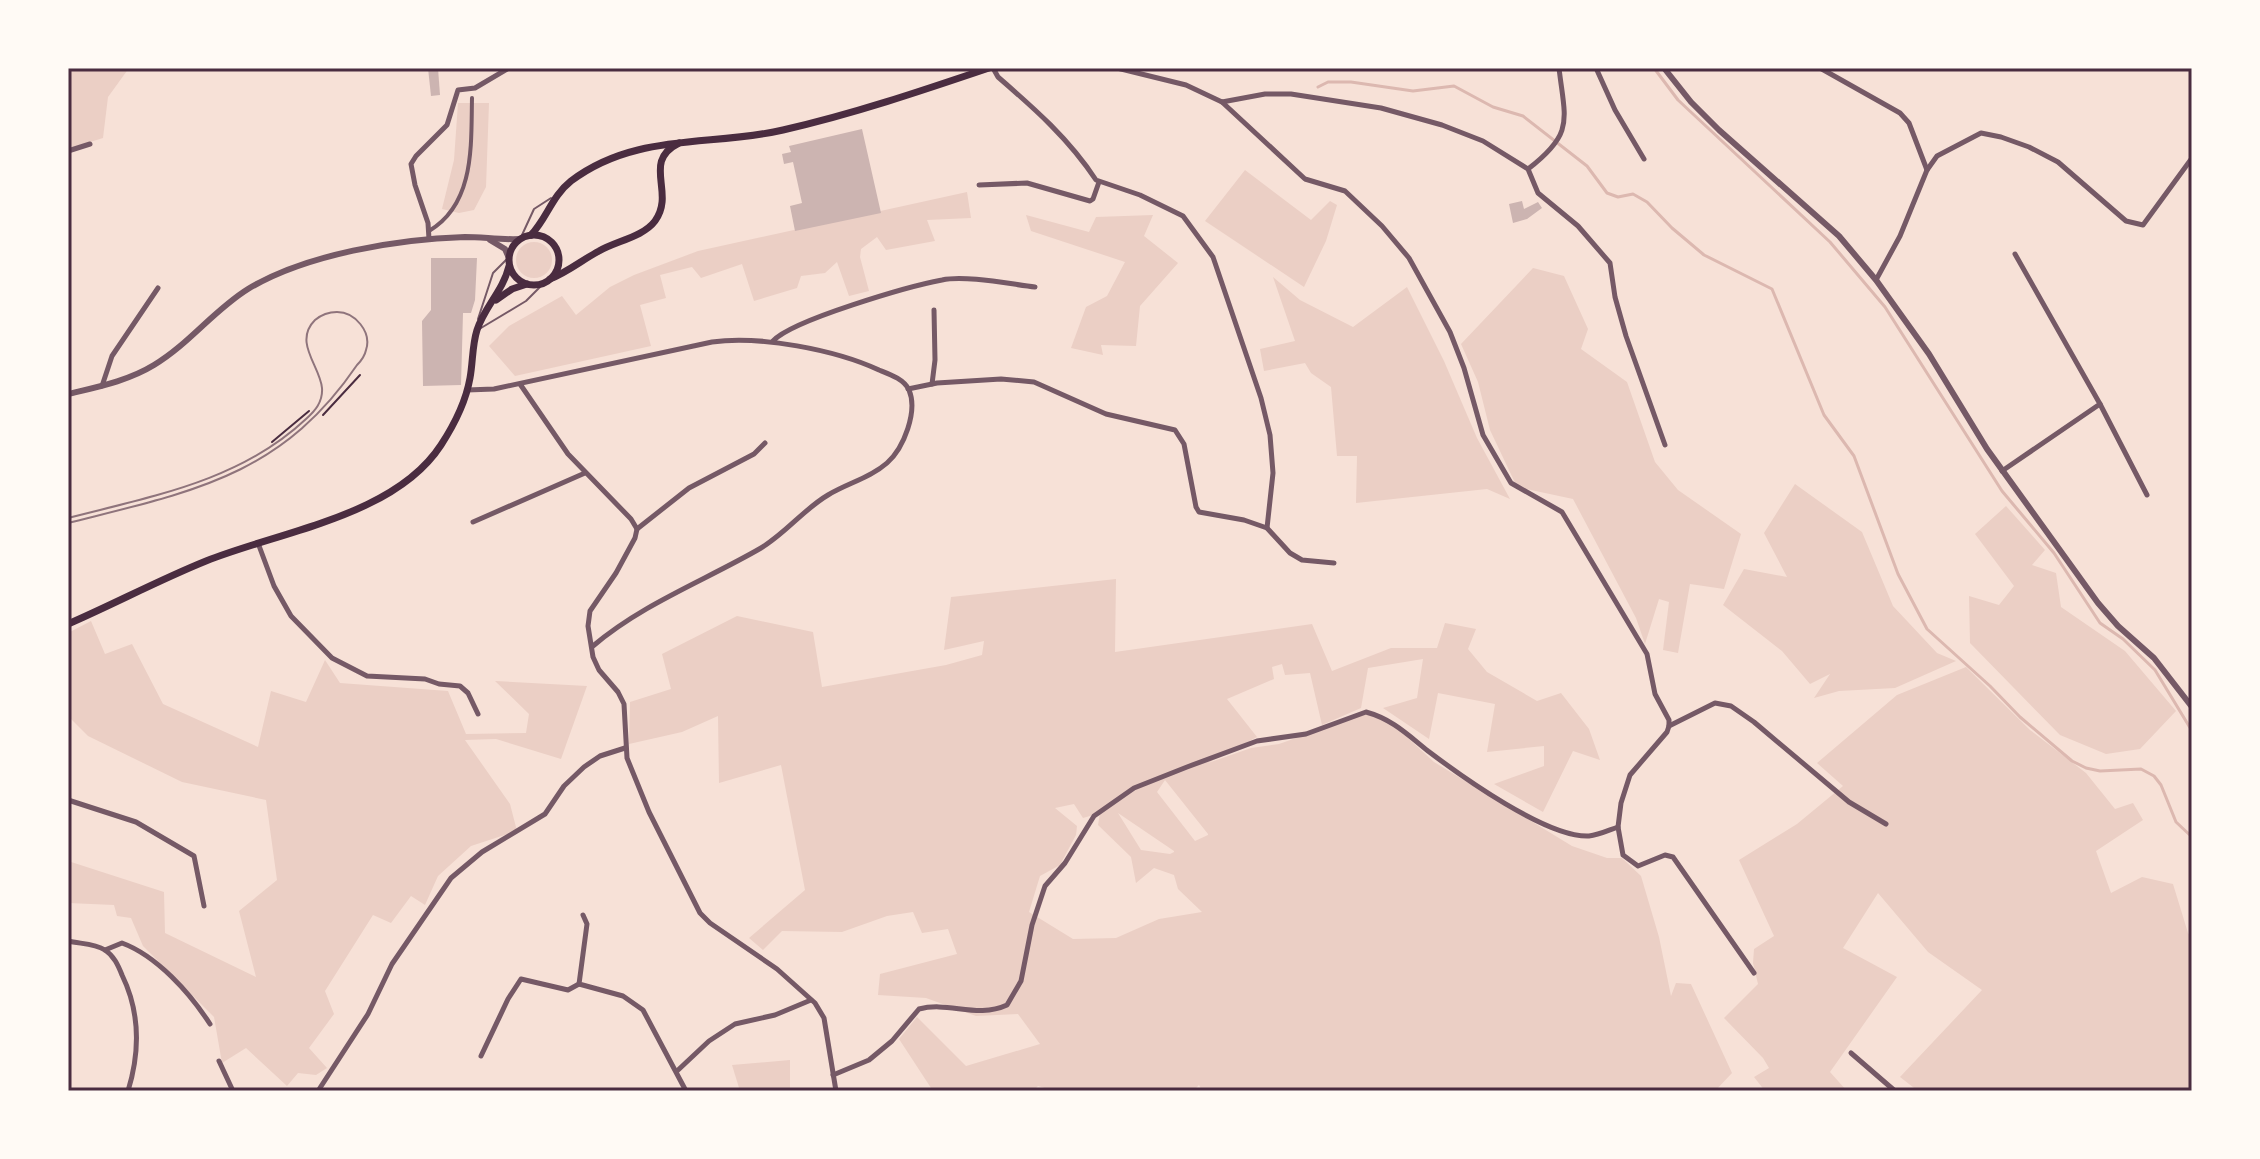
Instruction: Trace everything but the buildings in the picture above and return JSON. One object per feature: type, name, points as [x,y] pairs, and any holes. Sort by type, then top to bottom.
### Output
[{"type":"main road","points":[[531,235],[556,197],[580,176],[642,148],[782,131],[991,68]]},
{"type":"main road","points":[[660,167],[666,150],[681,142]]},
{"type":"main road","points":[[68,624],[190,567],[362,507],[401,486],[442,444],[467,390],[476,331],[485,312],[495,301],[512,289],[547,281],[577,267],[609,245],[640,233],[654,221],[663,196],[660,167],[656,155],[642,148]]},
{"type":"main road","points":[[495,301],[513,245],[520,239],[531,235],[548,239],[557,250],[558,267],[547,281]]},
{"type":"main road","points":[[509,262],[518,280],[527,284]]},
{"type":"street","points":[[429,239],[426,213],[412,176],[411,164],[447,125],[458,90],[475,88],[509,68]]},
{"type":"street","points":[[991,68],[1055,126],[1099,182],[1140,195],[1183,216],[1213,257],[1261,398],[1270,435],[1273,473],[1267,528]]},
{"type":"street","points":[[1117,68],[1186,85],[1222,102],[1305,179],[1345,191],[1382,226],[1409,258],[1450,332],[1483,435],[1511,483],[1562,512],[1647,654],[1655,694],[1669,720],[1669,726],[1630,775],[1621,803],[1618,827],[1623,855],[1638,866],[1665,855],[1673,857],[1754,973]]},
{"type":"street","points":[[1528,169],[1555,144],[1567,117],[1559,68]]},
{"type":"street","points":[[1596,68],[1615,110],[1644,159]]},
{"type":"street","points":[[1664,68],[1691,102],[1839,236],[1876,280],[1929,354],[2002,471],[2098,603],[2154,658],[2192,707]]},
{"type":"street","points":[[1820,68],[1900,113],[1909,123],[1927,170]]},
{"type":"street","points":[[1222,102],[1265,94],[1291,94],[1381,108],[1442,125],[1483,141],[1528,169],[1538,193],[1578,226],[1610,263],[1626,336],[1665,445]]},
{"type":"street","points":[[429,231],[450,214],[465,184],[471,146],[472,98]]},
{"type":"street","points":[[1876,280],[1900,236],[1927,170],[1937,156],[1981,133],[2029,147],[2058,162],[2126,221],[2143,225],[2192,158]]},
{"type":"street","points":[[68,151],[90,144]]},
{"type":"street","points":[[979,185],[1027,183],[1090,201],[1099,182]]},
{"type":"street","points":[[483,238],[499,244],[509,262]]},
{"type":"street","points":[[68,394],[128,378],[155,365],[229,303],[284,271],[397,242],[520,239]]},
{"type":"street","points":[[2015,254],[2100,404],[2147,495]]},
{"type":"street","points":[[772,342],[785,332],[868,299],[944,279],[1035,287]]},
{"type":"street","points":[[102,386],[112,356],[158,288]]},
{"type":"street","points":[[932,384],[934,310]]},
{"type":"street","points":[[467,390],[520,384],[737,338],[858,360],[894,376],[908,389],[911,400],[907,427],[897,452],[888,463],[867,477],[827,495],[765,546],[639,613],[593,646]]},
{"type":"street","points":[[908,389],[932,384],[1001,379],[1034,382],[1106,414],[1175,430],[1184,444],[1199,512],[1244,520],[1267,528],[1290,553],[1302,560],[1334,563]]},
{"type":"street","points":[[520,384],[568,454],[637,529]]},
{"type":"street","points":[[2002,471],[2100,404]]},
{"type":"street","points":[[765,443],[754,454],[689,488],[637,529],[616,573],[590,611],[588,626],[593,657],[624,704],[625,748],[649,812],[700,913],[727,935],[763,957],[811,1000],[827,1028],[836,1091]]},
{"type":"street","points":[[473,522],[585,473]]},
{"type":"street","points":[[257,542],[274,586],[291,616],[332,658],[367,676],[425,679],[460,686],[468,693],[478,714]]},
{"type":"street","points":[[1669,726],[1715,703],[1731,706],[1849,802],[1886,824]]},
{"type":"street","points":[[833,1075],[869,1060],[892,1041],[919,1009],[939,1006],[987,1012],[1007,1005],[1021,981],[1032,925],[1045,886],[1065,863],[1094,816],[1134,788],[1257,741],[1306,734],[1366,712],[1400,727],[1484,790],[1545,825],[1587,836],[1618,827]]},
{"type":"street","points":[[318,1091],[368,1014],[392,964],[451,878],[482,852],[545,814],[564,786],[584,767],[600,756],[625,748]]},
{"type":"street","points":[[68,800],[136,822],[194,856],[204,906]]},
{"type":"street","points":[[579,984],[587,924],[583,915]]},
{"type":"street","points":[[68,941],[94,945],[105,950],[118,963],[135,1012],[137,1050],[128,1091]]},
{"type":"street","points":[[105,950],[122,943],[144,953],[197,1006],[210,1024]]},
{"type":"street","points":[[481,1056],[521,979],[568,990],[579,984],[623,996],[643,1010],[686,1091]]},
{"type":"street","points":[[677,1071],[709,1041],[735,1024],[775,1015],[811,1000]]},
{"type":"street","points":[[1851,1053],[1895,1091]]},
{"type":"street","points":[[219,1061],[233,1091]]},
{"type":"lane","points":[[520,239],[534,209],[548,198],[556,197]]},
{"type":"lane","points":[[476,331],[480,307],[493,273],[509,262]]},
{"type":"lane","points":[[476,331],[526,301],[547,281]]},
{"type":"path","points":[[323,415],[360,375]]},
{"type":"path","points":[[272,442],[309,411]]},
{"type":"shaded area","points":[[68,68],[129,68],[108,97],[103,138],[68,149]]},
{"type":"shaded area","points":[[458,103],[489,103],[486,187],[474,210],[459,213],[442,209],[454,160]]},
{"type":"shaded area","points":[[1245,170],[1311,220],[1330,201],[1337,205],[1326,241],[1304,287],[1205,221]]},
{"type":"shaded area","points":[[967,192],[971,218],[927,220],[935,241],[886,250],[877,237],[861,249],[860,257],[869,291],[849,296],[837,262],[825,273],[801,276],[797,288],[754,301],[742,264],[701,278],[692,267],[660,275],[666,298],[640,305],[651,346],[515,376],[489,346],[509,326],[562,296],[576,315],[610,287],[698,251]]},
{"type":"shaded area","points":[[1026,215],[1089,232],[1096,217],[1153,215],[1144,236],[1178,263],[1140,306],[1136,346],[1101,345],[1103,355],[1071,348],[1086,307],[1107,296],[1125,262],[1031,231]]},
{"type":"shaded area","points":[[534,242],[547,247],[552,260],[547,273],[534,278],[521,273],[516,260],[521,247]]},
{"type":"shaded area","points":[[1533,268],[1564,276],[1588,329],[1581,349],[1627,382],[1655,462],[1678,490],[1741,534],[1724,589],[1690,584],[1678,653],[1663,650],[1669,602],[1659,599],[1645,644],[1636,618],[1573,499],[1517,487],[1490,430],[1478,382],[1461,344]]},
{"type":"shaded area","points":[[1273,277],[1300,300],[1353,327],[1407,287],[1444,361],[1477,438],[1510,499],[1487,489],[1356,503],[1357,456],[1337,456],[1331,387],[1311,373],[1305,363],[1264,371],[1260,349],[1295,341]]},
{"type":"shaded area","points":[[1795,484],[1862,532],[1893,606],[1937,653],[1956,661],[1895,688],[1839,691],[1814,698],[1830,674],[1810,684],[1782,651],[1723,605],[1744,569],[1787,577],[1764,533]]},
{"type":"shaded area","points":[[2006,506],[2045,550],[2032,565],[2056,573],[2061,607],[2125,651],[2176,711],[2140,749],[2106,754],[2060,735],[1970,643],[1969,596],[1999,605],[2014,586],[1975,534]]},
{"type":"shaded area","points":[[1116,579],[1115,652],[1312,624],[1332,671],[1391,648],[1437,648],[1445,623],[1476,629],[1468,649],[1487,672],[1537,701],[1561,693],[1589,729],[1600,760],[1573,751],[1543,812],[1494,784],[1544,766],[1544,746],[1487,752],[1495,704],[1438,693],[1429,739],[1383,708],[1417,698],[1423,659],[1368,668],[1361,708],[1322,725],[1310,673],[1285,675],[1282,664],[1272,667],[1274,679],[1227,699],[1257,737],[1208,763],[1251,748],[1279,744],[1364,714],[1385,717],[1434,762],[1572,846],[1607,858],[1622,858],[1641,876],[1659,937],[1671,996],[1676,983],[1691,984],[1732,1073],[1715,1091],[1202,1091],[1199,1085],[1193,1091],[1055,1091],[1038,1086],[1033,1091],[933,1091],[899,1039],[917,1017],[966,1066],[1040,1044],[1018,1014],[976,1016],[926,998],[878,995],[880,974],[957,954],[948,929],[922,933],[913,912],[887,916],[842,932],[782,931],[763,950],[749,938],[805,890],[781,765],[719,783],[718,716],[682,732],[629,744],[630,702],[671,689],[662,654],[737,616],[813,632],[822,687],[946,665],[982,655],[984,641],[944,650],[951,597]],"holes":[[[1165,780],[1208,834],[1208,835],[1195,841],[1157,792]],[[1074,804],[1083,818],[1100,813],[1098,825],[1131,857],[1136,883],[1154,868],[1174,875],[1178,889],[1202,912],[1159,919],[1116,938],[1073,939],[1029,912],[1040,876],[1060,865],[1076,835],[1077,826],[1055,808]],[[1118,813],[1174,852],[1141,850]]]},
{"type":"shaded area","points":[[91,621],[105,654],[132,644],[163,704],[258,747],[271,691],[306,702],[325,660],[340,683],[448,691],[466,734],[526,733],[529,714],[495,681],[587,686],[561,759],[496,739],[465,740],[510,804],[517,831],[471,846],[438,876],[425,905],[411,896],[391,923],[373,915],[325,991],[334,1014],[309,1048],[327,1068],[316,1075],[298,1073],[287,1086],[246,1048],[222,1063],[214,1017],[143,946],[131,918],[117,916],[114,905],[68,903],[68,861],[164,892],[165,933],[256,977],[239,911],[277,880],[266,800],[182,782],[88,736],[68,716],[68,633]]},
{"type":"shaded area","points":[[1966,667],[2030,730],[2086,773],[2115,809],[2133,803],[2143,820],[2096,851],[2111,893],[2142,877],[2173,884],[2192,939],[2192,1091],[1918,1091],[1900,1077],[1982,990],[1928,952],[1878,893],[1843,948],[1897,977],[1830,1072],[1847,1091],[1765,1091],[1754,1077],[1769,1068],[1724,1018],[1758,984],[1753,963],[1754,949],[1774,936],[1739,860],[1797,824],[1843,786],[1817,763],[1897,695]]},
{"type":"shaded area","points":[[790,1060],[790,1091],[740,1091],[732,1065]]},
{"type":"waterway","points":[[1654,68],[1678,100],[1830,242],[1885,307],[2002,491],[2054,553],[2100,623],[2123,639],[2155,670],[2192,731]]},
{"type":"waterway","points":[[1318,87],[1328,82],[1351,82],[1413,91],[1454,86],[1493,107],[1523,116],[1587,166],[1607,193],[1618,197],[1633,194],[1647,202],[1704,255],[1772,289],[1824,415],[1854,456],[1898,574],[1927,629],[2020,717],[2072,761],[2100,771],[2141,769],[2154,776],[2161,785],[2176,822],[2192,837]]},
{"type":"tram line","points":[[68,518],[194,484],[253,458],[280,440],[318,406],[322,388],[307,345],[309,328],[315,320],[325,314],[344,313],[356,319],[364,330],[367,336],[365,352],[328,403],[297,433],[264,456],[193,489],[68,523]]}]
